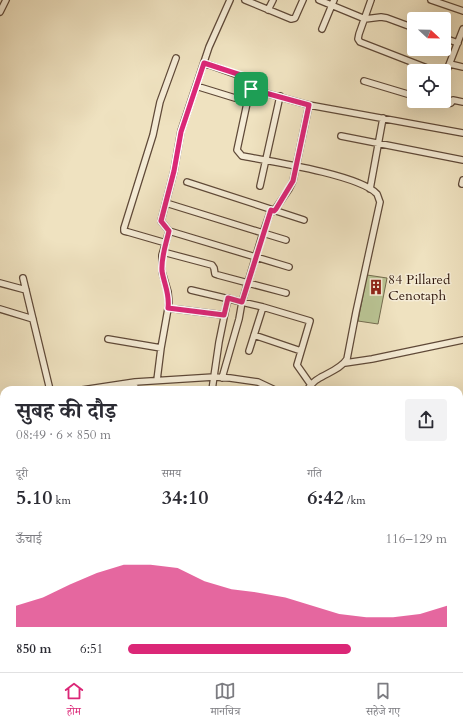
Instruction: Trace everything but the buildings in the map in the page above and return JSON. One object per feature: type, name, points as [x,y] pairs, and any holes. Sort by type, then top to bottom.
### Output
[{"type":"street","points":[[0,12],[6,0]]},
{"type":"street","points":[[230,0],[209,47],[181,132],[174,171],[161,221],[169,231],[289,267]]},
{"type":"street","points":[[245,0],[291,19],[295,18],[303,0]]},
{"type":"street","points":[[268,10],[273,0]]},
{"type":"street","points":[[320,0],[333,2],[365,19],[381,17],[407,25]]},
{"type":"street","points":[[371,0],[359,34],[358,39],[360,42],[419,64]]},
{"type":"street","points":[[431,0],[463,11]]},
{"type":"street","points":[[322,29],[333,2]]},
{"type":"street","points":[[450,64],[463,29]]},
{"type":"street","points":[[451,40],[458,43]]},
{"type":"street","points":[[166,243],[124,231],[124,228],[153,135],[160,102],[176,58]]},
{"type":"street","points":[[204,63],[250,78],[252,80],[237,150],[242,156],[338,176],[370,189],[377,195],[380,202],[347,359],[344,363]]},
{"type":"street","points":[[451,64],[463,67]]},
{"type":"street","points":[[364,81],[407,94]]},
{"type":"street","points":[[196,86],[235,98]]},
{"type":"street","points":[[251,89],[309,105],[463,132]]},
{"type":"street","points":[[260,186],[280,96]]},
{"type":"street","points":[[451,103],[453,100],[463,102]]},
{"type":"street","points":[[222,378],[239,319],[242,302],[263,233],[272,210],[289,189],[293,181],[309,105]]},
{"type":"street","points":[[370,189],[383,118]]},
{"type":"street","points":[[341,136],[463,160]]},
{"type":"street","points":[[187,182],[304,220]]},
{"type":"street","points":[[166,203],[286,240]]},
{"type":"street","points":[[157,380],[168,308],[168,292],[162,272],[163,252],[169,231]]},
{"type":"street","points":[[163,252],[208,264],[214,268],[215,274],[286,294]]},
{"type":"street","points":[[23,278],[49,386]]},
{"type":"street","points":[[0,283],[26,290]]},
{"type":"street","points":[[191,290],[263,307],[310,321],[297,365],[308,386]]},
{"type":"street","points":[[213,386],[228,298]]},
{"type":"street","points":[[249,351],[263,307]]},
{"type":"street","points":[[168,308],[224,315]]},
{"type":"street","points":[[0,309],[33,319]]},
{"type":"street","points":[[254,335],[301,351]]},
{"type":"street","points":[[108,339],[161,348]]},
{"type":"street","points":[[311,386],[317,379],[344,363],[372,359],[463,340]]},
{"type":"street","points":[[102,386],[157,380],[214,377],[258,382],[264,386]]},
{"type":"street","points":[[134,386],[135,382]]},
{"type":"green space","points":[[367,275],[387,278],[378,324],[358,321]]},
{"type":"place","name":"84 Pillared Cenotaph","points":[[376,287]]},
{"type":"route","points":[[204,63],[250,78],[252,80],[251,89],[309,105],[293,181],[276,209],[274,211],[271,210],[242,302],[228,298],[224,315],[168,308],[168,292],[162,272],[162,256],[169,231],[161,221],[174,171],[181,132],[204,63]]}]
